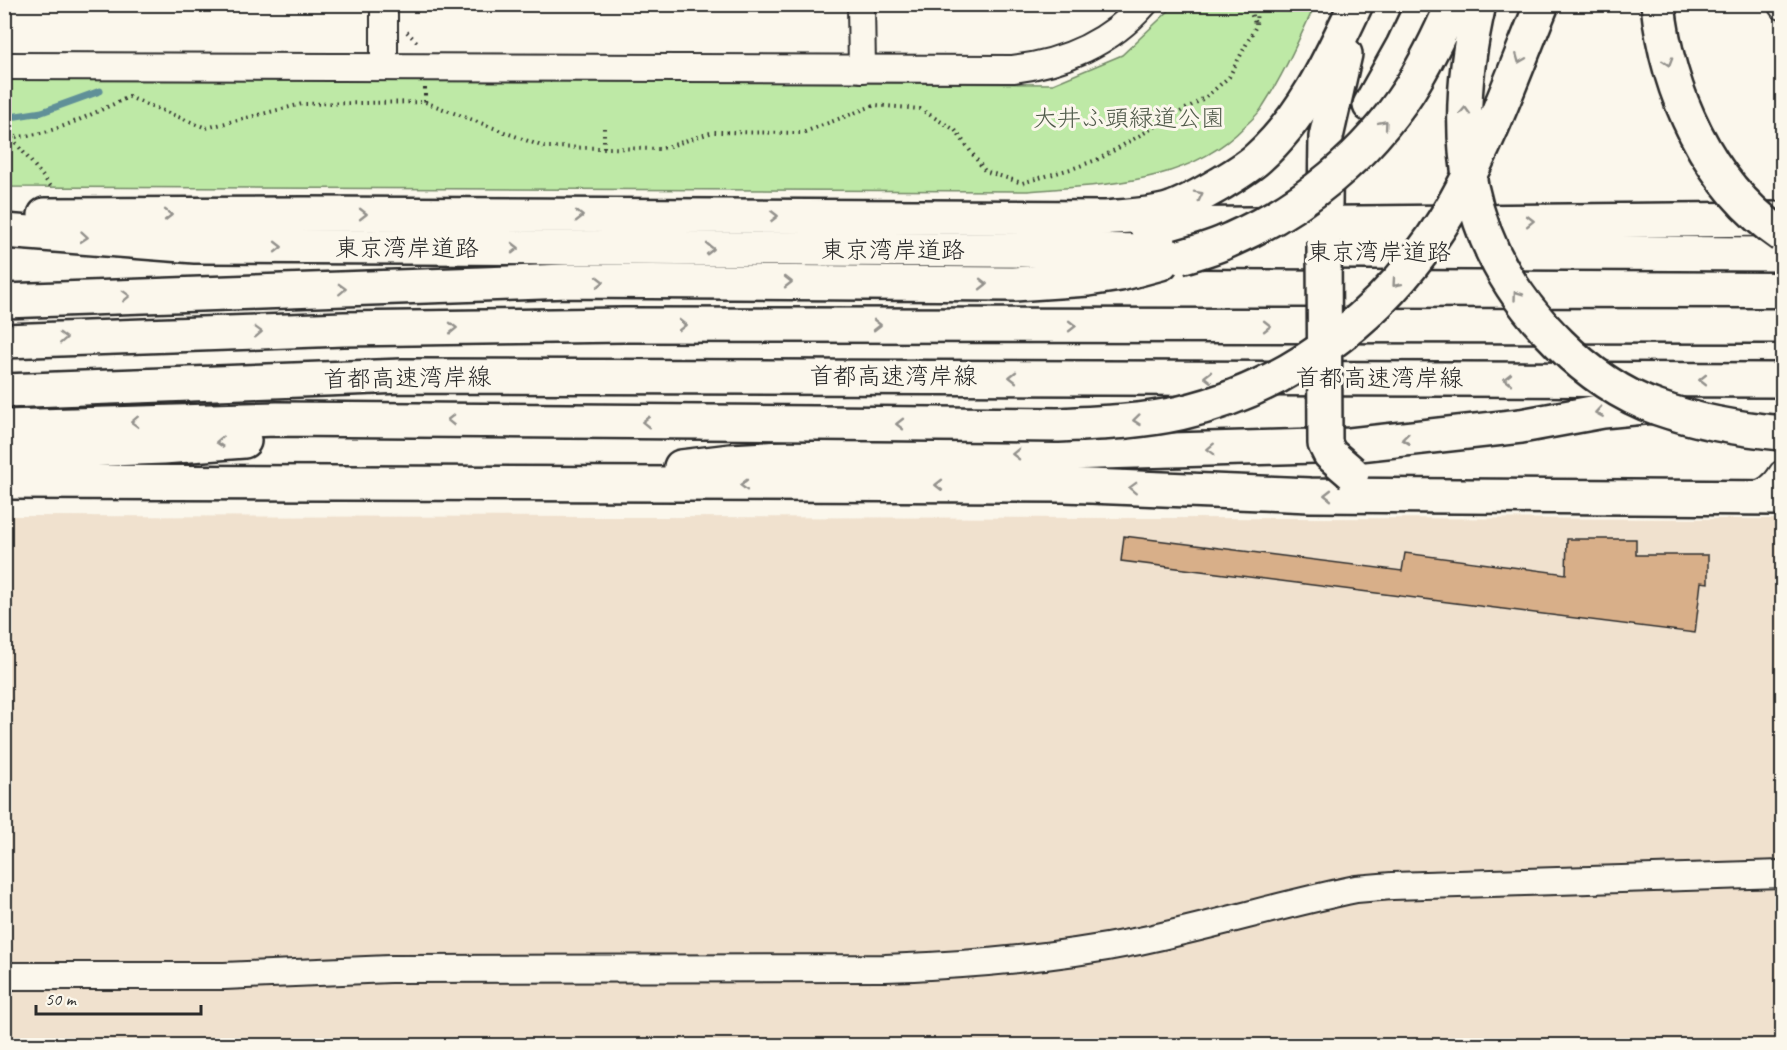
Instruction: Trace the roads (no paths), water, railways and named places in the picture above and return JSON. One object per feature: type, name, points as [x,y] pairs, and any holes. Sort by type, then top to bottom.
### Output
[{"type":"highway","name":"東京湾岸道路","points":[[4,215],[318,214],[1103,218],[1141,215],[1171,208],[1201,195],[1258,158],[1286,129],[1307,99],[1326,68],[1356,4]]},
{"type":"highway","points":[[1362,4],[1346,50],[1326,137],[1325,444],[1330,454],[1359,477],[1556,480],[1660,497]]},
{"type":"highway","points":[[1180,257],[1215,240],[1264,211],[1288,194],[1333,153],[1370,105],[1403,46],[1423,4]]},
{"type":"highway","points":[[4,301],[568,281],[1002,284],[1051,282],[1120,274],[1225,242],[1259,226],[1316,189],[1343,167],[1388,119],[1425,62],[1453,4]]},
{"type":"highway","points":[[1479,4],[1472,38],[1464,111],[1466,162],[1472,194],[1482,226],[1511,286],[1541,325],[1570,354],[1625,393],[1656,408],[1689,418],[1782,433]]},
{"type":"highway","points":[[4,427],[277,419],[1058,425],[1141,420],[1180,413],[1220,402],[1268,382],[1322,350],[1351,328],[1382,299],[1409,268],[1455,201],[1490,131],[1542,4]]},
{"type":"highway","points":[[1658,4],[1664,46],[1675,83],[1687,116],[1704,148],[1722,176],[1746,204],[1782,235]]},
{"type":"highway","points":[[1103,218],[1142,225],[1324,232],[1782,219]]},
{"type":"highway","name":"東京湾岸道路","points":[[4,231],[195,246],[1782,255]]},
{"type":"highway","name":"首都高速湾岸線","points":[[4,341],[332,330],[624,325],[1782,326]]},
{"type":"highway","name":"首都高速湾岸線","points":[[4,390],[404,376],[1782,380]]},
{"type":"highway","points":[[582,484],[681,467],[775,458],[1350,445],[1521,426],[1603,411],[1782,395]]},
{"type":"highway","points":[[4,453],[163,447],[249,440],[404,419]]},
{"type":"highway","points":[[4,482],[1065,485],[1310,495],[1767,497]]},
{"type":"street","points":[[384,4],[384,67]]},
{"type":"street","points":[[4,66],[1020,68],[1074,54],[1103,39],[1144,4]]},
{"type":"street","points":[[862,69],[868,10]]},
{"type":"street","points":[[1767,497],[1767,491],[1776,484],[1782,474]]},
{"type":"street","points":[[4,976],[224,976],[390,969],[874,968],[961,965],[1015,960],[1140,941],[1356,889],[1782,874]]},
{"type":"waterway","points":[[4,118],[42,112],[100,91]]},
{"type":"park label","name":"大井ふ頭緑道公園","points":[[1129,118]]}]
